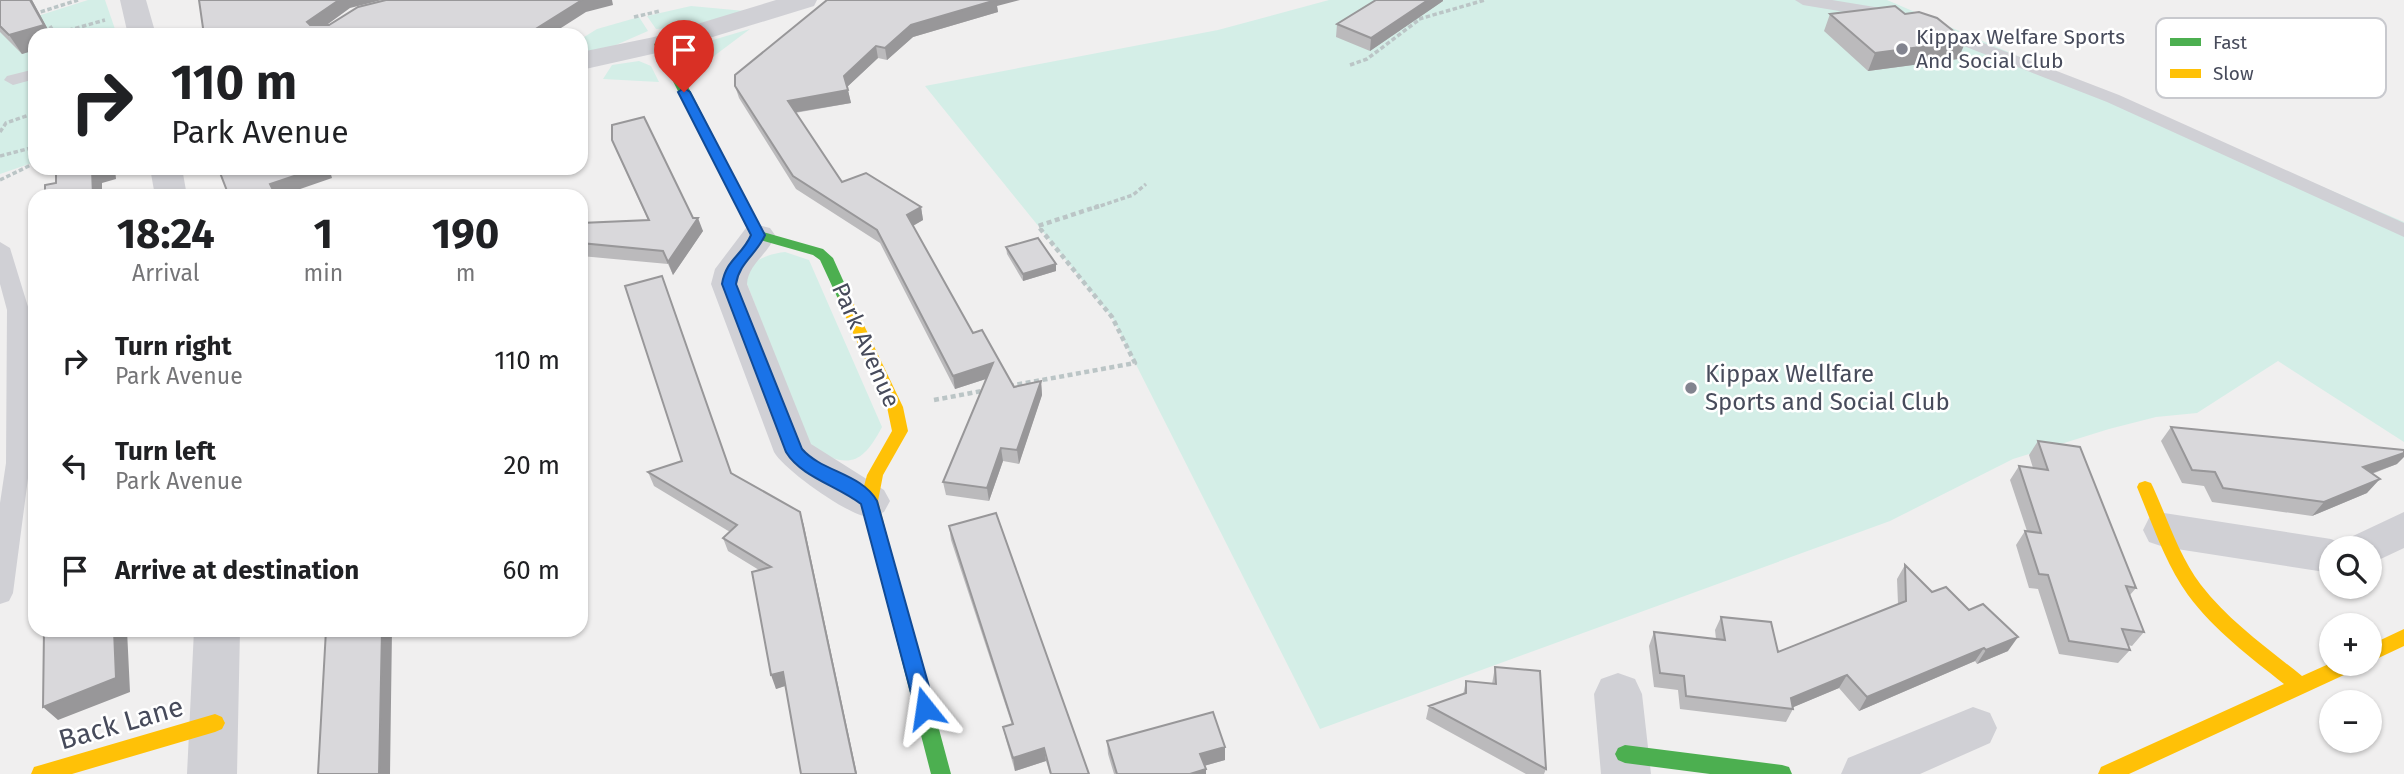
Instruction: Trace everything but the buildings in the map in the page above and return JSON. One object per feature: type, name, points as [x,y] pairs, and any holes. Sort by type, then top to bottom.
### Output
[{"type":"street","points":[[588,59],[660,44],[804,0]]},
{"type":"street","points":[[660,44],[758,235],[753,247],[732,268],[729,284],[794,452],[805,465],[848,484],[869,501],[940,774]]},
{"type":"street","name":"Park Avenue","points":[[758,235],[779,243],[807,245],[826,258],[895,407],[900,430],[874,475],[869,501]]},
{"type":"street","points":[[2145,487],[2178,563],[2195,591],[2221,618],[2301,687]]},
{"type":"street","points":[[2382,540],[2404,528]]},
{"type":"street","points":[[2164,530],[2319,554]]},
{"type":"street","points":[[212,774],[217,637]]},
{"type":"street","points":[[2382,648],[2404,637]]},
{"type":"street","points":[[2108,774],[2323,676]]},
{"type":"street","points":[[1618,694],[1625,764],[1782,774]]},
{"type":"street","name":"Back Lane","points":[[41,774],[215,723]]},
{"type":"street","points":[[1866,774],[1973,729]]},
{"type":"lane","points":[[1803,0],[1887,12],[1965,40],[2270,168],[2404,231]]},
{"type":"lane","points":[[13,80],[28,76]]},
{"type":"lane","points":[[0,248],[18,310],[9,397],[18,463],[0,593]]},
{"type":"path","points":[[26,17],[78,0]]},
{"type":"path","points":[[1408,23],[1485,0]]},
{"type":"path","points":[[84,28],[137,15]]},
{"type":"path","points":[[1350,65],[1367,59],[1420,19]]},
{"type":"path","points":[[0,132],[6,123],[28,115]]},
{"type":"path","points":[[0,156],[28,149]]},
{"type":"path","points":[[0,180],[28,166]]},
{"type":"path","points":[[1001,388],[1135,363],[1112,317],[1038,226],[1133,195],[1146,184]]},
{"type":"path","points":[[895,407],[988,390]]},
{"type":"green space","points":[[88,0],[105,0],[115,28],[28,28],[28,164],[0,174],[0,28]]},
{"type":"green space","name":"Kippax Wellfare Sports and Social Club","points":[[1329,0],[1887,0],[2404,222],[2404,442],[2278,361],[2197,413],[2156,417],[2013,459],[1890,521],[1320,729],[1112,317],[925,86],[1218,30]]},
{"type":"green space","points":[[691,6],[745,11],[690,26],[656,29],[647,16]]},
{"type":"green space","points":[[639,17],[648,31],[609,48],[588,52],[588,35],[597,29]]},
{"type":"green space","points":[[750,29],[698,68],[695,68],[687,56],[696,45]]},
{"type":"green space","points":[[639,61],[651,66],[659,82],[603,79],[612,65]]},
{"type":"green space","points":[[785,252],[809,260],[882,427],[867,450],[852,460],[833,458],[809,447],[746,281],[750,268],[759,260]]},
{"type":"traffic: fast","points":[[660,44],[758,235],[818,252],[826,258],[844,298]]},
{"type":"traffic: fast","points":[[890,580],[941,774]]},
{"type":"traffic: fast","points":[[1625,754],[1782,774]]},
{"type":"traffic: slow","points":[[844,298],[895,407],[900,431],[875,475],[869,501],[890,580]]},
{"type":"traffic: slow","points":[[2145,487],[2173,552],[2194,589],[2231,629],[2301,687]]},
{"type":"traffic: slow","points":[[2382,648],[2404,637]]},
{"type":"traffic: slow","points":[[2108,774],[2322,676]]},
{"type":"traffic: slow","points":[[41,774],[215,723]]},
{"type":"place","name":"Kippax Welfare Sports And Social Club","points":[[1902,49]]},
{"type":"place","name":"Kippax Wellfare Sports and Social Club","points":[[1691,388]]},
{"type":"route","points":[[684,92],[758,235],[757,242],[732,268],[728,276],[729,284],[794,452],[805,465],[848,484],[869,501],[925,708]]}]
